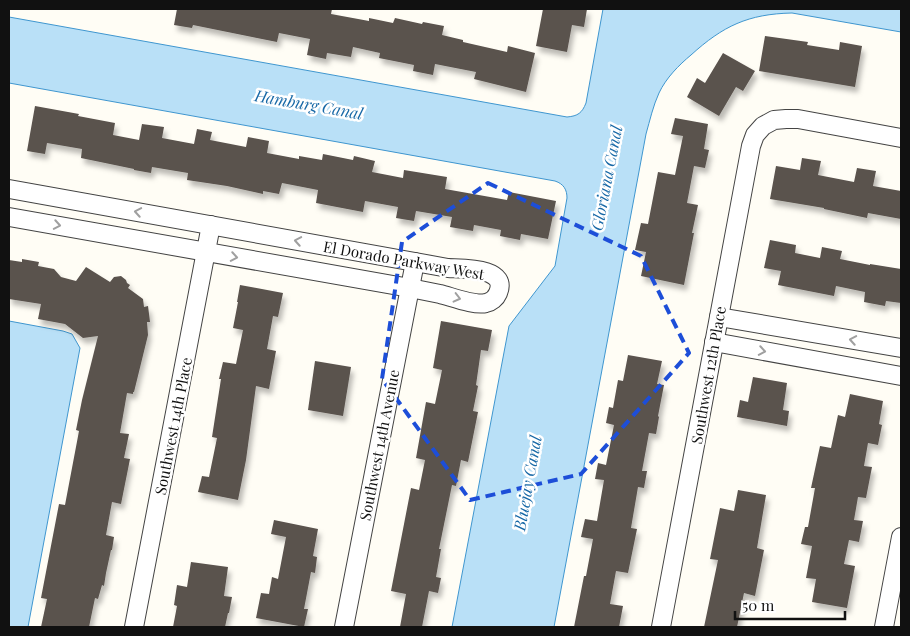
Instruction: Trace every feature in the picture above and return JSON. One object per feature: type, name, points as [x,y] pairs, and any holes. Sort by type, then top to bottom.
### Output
[{"type":"street","name":"Southwest 12th Place","points":[[661,627],[750,146],[755,135],[763,126],[774,120],[798,120],[901,138]]},
{"type":"street","name":"El Dorado Parkway West","points":[[9,189],[448,268],[482,271],[490,273],[497,278],[499,288],[498,293],[492,300],[488,303],[480,304],[410,288],[9,217]]},
{"type":"street","name":"Southwest 14th Place","points":[[134,627],[210,225]]},
{"type":"street","name":"Southwest 14th Avenue","points":[[344,627],[415,262]]},
{"type":"street","points":[[719,317],[901,348]]},
{"type":"street","points":[[714,342],[901,376]]},
{"type":"street","points":[[889,626],[901,537]]},
{"type":"highlighted area","points":[[488,183],[641,256],[689,353],[581,474],[470,500],[382,379],[402,242]]},
{"type":"water","points":[[603,9],[901,9],[901,32],[792,13],[762,16],[725,29],[714,36],[677,67],[669,77],[657,98],[646,134],[554,627],[452,627],[509,326],[555,266],[567,198],[564,188],[555,181],[9,83],[9,17],[567,117],[579,113],[586,103]]},
{"type":"water","points":[[9,321],[72,334],[80,348],[28,627],[9,627]]},
{"type":"building","points":[[177,9],[332,9],[331,14],[369,21],[369,18],[393,23],[395,18],[422,24],[423,22],[444,26],[442,35],[463,40],[463,42],[507,52],[508,46],[535,53],[526,92],[474,79],[476,72],[435,64],[433,75],[413,71],[414,65],[379,58],[380,53],[353,47],[351,57],[327,53],[326,59],[307,55],[310,39],[279,33],[277,42],[193,25],[192,28],[174,25]]},
{"type":"building","points":[[543,9],[587,9],[584,27],[572,25],[567,52],[536,46]]},
{"type":"building","points":[[765,36],[808,42],[807,45],[839,50],[840,42],[862,46],[855,87],[759,71]]},
{"type":"building","points":[[723,53],[755,71],[743,91],[736,87],[719,116],[687,97],[697,78],[705,83]]},
{"type":"building","points":[[35,106],[115,123],[113,135],[139,140],[142,124],[164,127],[162,138],[194,144],[197,129],[212,132],[210,140],[246,147],[248,137],[269,141],[267,153],[299,159],[299,156],[322,160],[323,154],[353,160],[354,156],[375,161],[372,172],[403,178],[404,170],[447,177],[445,189],[507,200],[509,192],[556,201],[548,239],[521,234],[520,240],[500,236],[501,230],[474,225],[473,231],[450,227],[452,217],[416,211],[414,221],[396,218],[398,207],[365,201],[363,212],[316,203],[318,190],[282,183],[279,194],[263,191],[263,194],[187,180],[188,173],[152,167],[151,173],[134,170],[81,158],[82,149],[47,143],[45,154],[27,151]]},
{"type":"building","points":[[675,118],[708,124],[704,149],[709,150],[705,168],[694,166],[687,203],[698,205],[684,285],[641,276],[646,252],[635,250],[641,223],[648,224],[658,172],[675,175],[683,136],[671,134]]},
{"type":"building","points":[[802,158],[821,161],[818,175],[854,182],[857,168],[876,171],[873,186],[901,191],[901,219],[868,213],[867,218],[824,208],[770,199],[776,166],[800,170]]},
{"type":"building","points":[[770,240],[796,245],[795,253],[820,258],[822,247],[842,251],[840,259],[901,269],[901,303],[886,301],[885,306],[864,302],[865,292],[836,286],[834,296],[778,285],[781,271],[764,268]]},
{"type":"building","points":[[22,259],[39,262],[38,266],[54,269],[61,277],[76,281],[86,267],[110,282],[114,277],[121,276],[130,285],[128,288],[143,299],[144,307],[148,306],[150,322],[147,322],[148,335],[134,392],[133,394],[127,393],[120,433],[129,434],[124,458],[130,459],[121,504],[112,502],[106,535],[114,537],[112,550],[104,586],[102,585],[98,599],[95,598],[89,627],[41,627],[47,599],[41,598],[59,504],[65,505],[79,431],[76,430],[98,336],[83,338],[65,324],[38,319],[41,304],[9,299],[9,260],[22,262]]},
{"type":"building","points":[[240,285],[283,293],[278,317],[273,316],[267,349],[276,351],[269,389],[256,386],[246,460],[238,500],[198,492],[202,476],[209,477],[217,438],[212,437],[223,362],[236,364],[243,330],[233,328]]},
{"type":"building","points":[[441,321],[492,330],[488,351],[481,350],[476,385],[478,386],[473,411],[478,412],[468,462],[461,460],[456,486],[452,485],[439,549],[441,549],[436,577],[441,578],[438,593],[429,591],[422,627],[400,627],[406,594],[391,591],[411,488],[419,490],[425,460],[416,458],[426,402],[435,404],[442,370],[433,368]]},
{"type":"building","points":[[628,355],[662,361],[657,384],[664,385],[656,434],[649,433],[642,471],[647,471],[644,488],[638,487],[631,528],[637,529],[628,573],[616,571],[610,604],[623,606],[619,627],[574,627],[593,539],[581,537],[585,519],[597,521],[604,480],[595,479],[598,463],[606,465],[614,425],[606,423],[609,407],[613,408],[618,380],[623,381]]},
{"type":"building","points":[[315,361],[351,367],[343,416],[308,410]]},
{"type":"building","points":[[753,377],[787,383],[783,410],[789,411],[787,426],[737,417],[740,400],[748,402]]},
{"type":"building","points":[[850,394],[883,401],[879,424],[882,425],[878,445],[868,443],[864,466],[872,467],[866,498],[858,497],[854,520],[863,521],[859,542],[849,540],[844,564],[855,566],[847,608],[812,602],[816,579],[806,578],[812,546],[801,544],[805,527],[808,527],[815,488],[811,488],[820,446],[831,448],[838,415],[845,417]]},
{"type":"building","points":[[738,490],[766,495],[757,548],[764,550],[755,596],[744,593],[737,627],[704,627],[718,560],[710,559],[720,508],[734,511]]},
{"type":"building","points":[[274,520],[318,529],[313,556],[317,557],[315,573],[311,572],[304,609],[308,609],[304,627],[256,618],[261,593],[269,594],[272,577],[278,579],[286,537],[271,534]]},
{"type":"building","points":[[191,562],[228,567],[224,596],[232,597],[225,627],[173,627],[177,606],[174,605],[177,585],[187,587]]},
{"type":"water label","name":"Hamburg Canal","points":[[309,104]]},
{"type":"water label","name":"Gloriana Canal","points":[[606,178]]},
{"type":"water label","name":"Bluejay Canal","points":[[527,483]]}]
